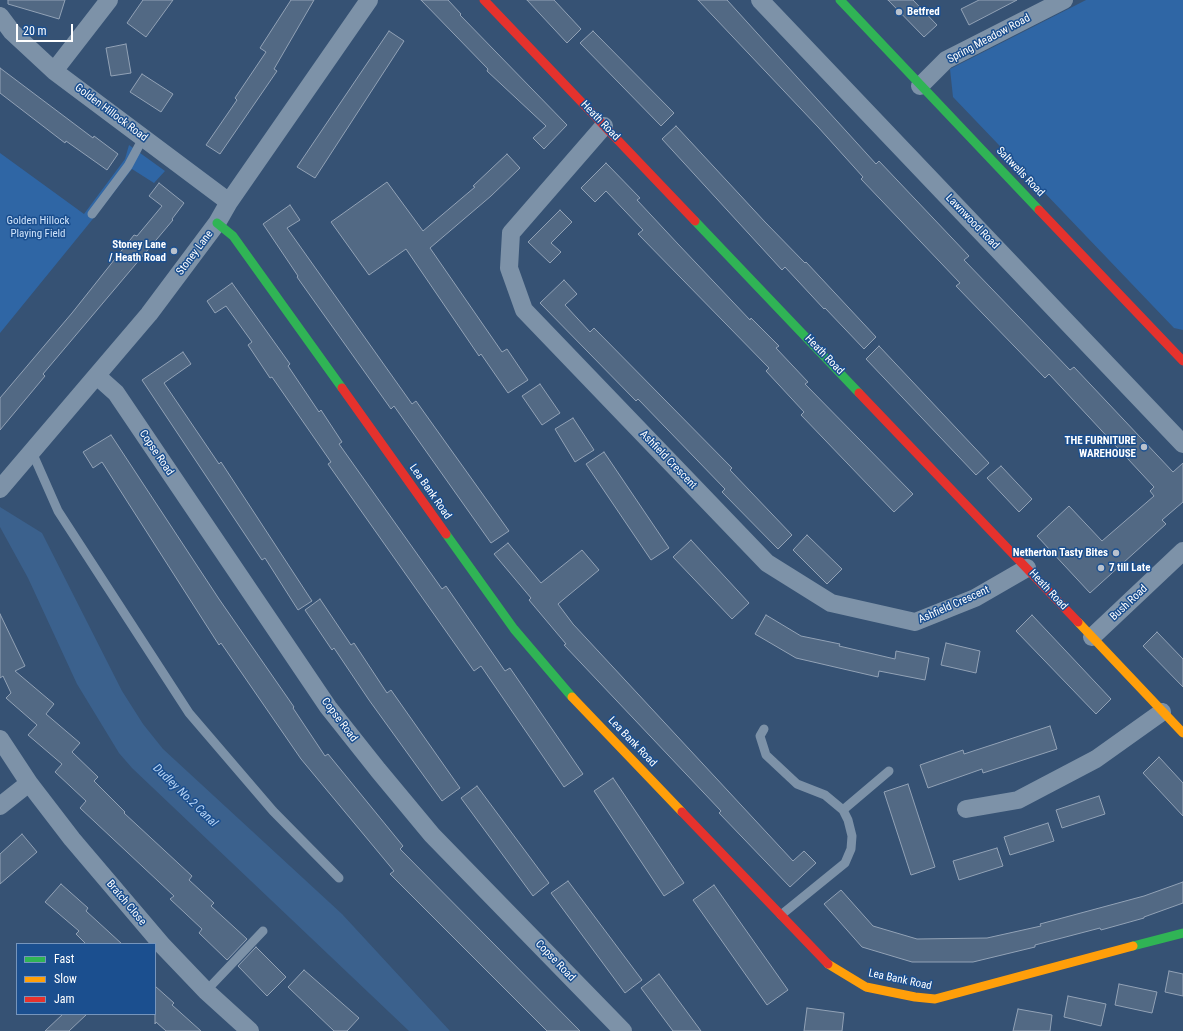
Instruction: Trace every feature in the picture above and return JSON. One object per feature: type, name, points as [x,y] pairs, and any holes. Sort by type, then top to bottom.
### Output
[{"type":"street","points":[[54,71],[109,0]]},
{"type":"street","name":"Stoney Lane","points":[[0,489],[149,314],[217,223],[229,202],[369,0]]},
{"type":"street","name":"Heath Road","points":[[484,0],[1183,733]]},
{"type":"street","name":"Lawnwood Road","points":[[760,0],[1183,444]]},
{"type":"street","name":"Saltwells Road","points":[[840,0],[920,86],[1182,357]]},
{"type":"street","name":"Spring Meadow Road","points":[[920,86],[946,60],[1064,0]]},
{"type":"street","name":"Golden Hillock Road","points":[[0,16],[12,32],[54,71],[229,202]]},
{"type":"street","name":"Ashfield Crescent","points":[[604,126],[511,233],[509,268],[524,310],[535,322],[767,563],[831,603],[915,622],[975,598],[1027,568]]},
{"type":"street","name":"Lea Bank Road","points":[[217,223],[234,236],[514,629],[571,696],[829,965],[854,981],[873,988],[915,997],[935,999],[1183,933]]},
{"type":"street","name":"Copse Road","points":[[97,376],[116,393],[328,707],[378,770],[432,835],[623,1031]]},
{"type":"street","name":"Bush Road","points":[[1092,637],[1183,552]]},
{"type":"street","points":[[966,809],[1018,800],[1096,759],[1162,712]]},
{"type":"street","name":"Bratch Close","points":[[0,739],[29,783],[72,839],[163,946],[206,991],[250,1031]]},
{"type":"street","points":[[0,806],[29,783]]},
{"type":"lane","points":[[92,214],[128,166],[143,138]]},
{"type":"lane","points":[[32,452],[58,511],[189,713],[273,811],[339,878]]},
{"type":"lane","points":[[764,730],[760,736],[761,745],[766,755],[797,784],[825,795],[843,810],[848,820],[852,836],[851,849],[845,863],[781,915]]},
{"type":"lane","points":[[843,810],[889,771]]},
{"type":"lane","points":[[206,991],[263,931]]},
{"type":"green space","points":[[1086,0],[1183,0],[1183,330],[1174,328],[953,97],[950,69]]},
{"type":"green space","name":"Golden Hillock Playing Field","points":[[129,145],[165,171],[154,183],[132,169],[0,333],[0,153],[84,214],[125,159]]},
{"type":"water","name":"Dudley No.2 Canal","points":[[0,507],[42,533],[122,691],[143,724],[163,749],[342,914],[450,1031],[409,1031],[132,768],[119,753],[77,684],[28,578],[0,527]]},
{"type":"building","points":[[8,0],[65,0],[59,19],[8,4]]},
{"type":"building","points":[[143,0],[173,0],[146,37],[127,23]]},
{"type":"building","points":[[291,0],[314,0],[274,69],[277,71],[220,154],[206,145],[237,100],[235,98],[266,52],[260,48]]},
{"type":"building","points":[[421,0],[448,0],[461,14],[460,15],[567,125],[544,149],[533,138],[546,126],[487,71],[488,69]]},
{"type":"building","points":[[527,0],[554,0],[581,29],[567,43]]},
{"type":"building","points":[[698,0],[727,0],[876,164],[879,161],[969,256],[964,260],[1070,370],[1074,367],[1173,472],[1183,463],[1183,502],[1162,520],[1166,524],[1090,593],[1037,536],[1069,506],[1102,541],[1154,496],[1150,491],[1154,487],[1049,374],[1045,378],[956,286],[960,283],[861,179],[863,177],[818,127]]},
{"type":"building","points":[[888,0],[913,0],[937,25],[924,37]]},
{"type":"building","points":[[979,0],[1017,0],[969,25],[961,9]]},
{"type":"building","points":[[389,31],[404,41],[315,178],[297,167]]},
{"type":"building","points":[[593,31],[674,113],[661,126],[580,43]]},
{"type":"building","points":[[126,44],[131,73],[111,76],[106,48]]},
{"type":"building","points":[[0,68],[93,138],[94,136],[118,154],[107,170],[66,141],[65,143],[0,93]]},
{"type":"building","points":[[142,74],[173,94],[161,112],[130,92]]},
{"type":"building","points":[[676,126],[765,222],[805,263],[806,262],[876,337],[864,349],[785,267],[782,270],[662,139]]},
{"type":"building","points":[[507,154],[520,168],[491,196],[430,248],[502,352],[507,349],[528,380],[508,393],[481,354],[479,356],[406,249],[369,275],[331,222],[387,182],[423,231],[475,187],[473,186]]},
{"type":"building","points":[[606,163],[640,198],[637,200],[678,244],[750,320],[751,318],[779,346],[776,348],[808,382],[805,384],[913,494],[894,512],[801,415],[804,412],[766,371],[769,368],[638,234],[643,230],[606,191],[595,202],[581,188]]},
{"type":"building","points":[[159,183],[184,203],[172,219],[173,220],[43,374],[45,376],[0,430],[0,398],[72,313],[134,235],[137,236],[162,206],[149,196]]},
{"type":"building","points":[[290,205],[300,220],[287,228],[412,404],[416,401],[509,531],[491,543],[394,406],[391,409],[297,277],[298,276],[263,224]]},
{"type":"building","points":[[560,210],[572,222],[551,243],[561,252],[550,263],[528,242]]},
{"type":"building","points":[[564,280],[577,294],[565,305],[590,332],[594,328],[732,468],[730,470],[792,535],[778,549],[722,492],[725,489],[638,399],[636,401],[540,303]]},
{"type":"building","points":[[232,283],[290,364],[288,366],[319,412],[321,410],[342,442],[339,444],[442,589],[446,586],[505,671],[510,668],[583,774],[564,787],[481,666],[474,671],[328,464],[331,462],[272,377],[270,378],[248,345],[252,342],[226,306],[215,313],[207,301]]},
{"type":"building","points":[[879,346],[989,463],[976,475],[866,359]]},
{"type":"building","points":[[183,352],[191,364],[164,383],[219,464],[221,462],[312,601],[298,610],[265,558],[262,560],[142,380]]},
{"type":"building","points":[[540,384],[560,413],[542,425],[522,396]]},
{"type":"building","points":[[573,418],[594,450],[575,462],[555,429]]},
{"type":"building","points":[[111,435],[219,599],[294,707],[293,708],[325,756],[328,754],[403,846],[400,849],[580,1031],[547,1031],[390,874],[394,871],[301,759],[221,643],[219,645],[102,462],[93,468],[83,452]]},
{"type":"building","points":[[604,452],[669,548],[651,560],[586,464]]},
{"type":"building","points":[[1001,466],[1032,499],[1019,512],[987,478]]},
{"type":"building","points":[[807,535],[842,569],[827,584],[793,550]]},
{"type":"building","points":[[691,540],[749,603],[732,619],[673,557]]},
{"type":"building","points":[[508,543],[541,583],[582,550],[599,570],[558,604],[573,624],[793,861],[804,851],[816,863],[790,887],[719,813],[721,811],[564,645],[566,644],[529,600],[531,598],[494,554]]},
{"type":"building","points":[[320,599],[351,645],[354,643],[387,693],[391,690],[460,788],[442,801],[369,700],[334,648],[332,650],[305,610]]},
{"type":"building","points":[[0,614],[25,666],[15,671],[54,704],[46,714],[80,743],[72,752],[98,777],[94,781],[125,812],[124,813],[192,876],[189,880],[214,903],[211,906],[247,939],[227,960],[199,933],[202,929],[170,899],[174,896],[80,808],[86,801],[55,772],[62,764],[28,735],[37,725],[6,698],[11,693],[3,676],[0,678]]},
{"type":"building","points":[[766,615],[801,636],[840,644],[839,646],[895,659],[896,651],[929,658],[925,680],[879,671],[878,677],[796,658],[755,634]]},
{"type":"building","points":[[1032,615],[1111,699],[1096,714],[1016,631]]},
{"type":"building","points":[[1157,632],[1183,659],[1183,687],[1143,646]]},
{"type":"building","points":[[946,643],[980,651],[976,673],[941,665]]},
{"type":"building","points":[[1050,726],[1057,749],[983,773],[982,769],[928,788],[920,765],[963,750],[964,754]]},
{"type":"building","points":[[1159,757],[1183,783],[1183,816],[1143,773]]},
{"type":"building","points":[[613,778],[684,883],[664,896],[594,791]]},
{"type":"building","points":[[908,784],[935,867],[911,875],[884,792]]},
{"type":"building","points":[[477,786],[549,883],[533,896],[461,798]]},
{"type":"building","points":[[1099,796],[1105,814],[1062,828],[1056,810]]},
{"type":"building","points":[[1048,823],[1054,841],[1010,855],[1004,837]]},
{"type":"building","points":[[22,834],[37,852],[0,884],[0,854]]},
{"type":"building","points":[[997,848],[1003,866],[959,880],[953,861]]},
{"type":"building","points":[[568,881],[642,980],[625,993],[551,893]]},
{"type":"building","points":[[1183,882],[1183,903],[1144,918],[1101,930],[1100,928],[1035,945],[1035,947],[973,962],[912,962],[862,947],[824,904],[841,890],[873,926],[917,939],[987,938],[1041,926],[1040,924],[1144,896]]},
{"type":"building","points":[[61,884],[88,908],[86,911],[121,943],[85,943],[76,934],[79,931],[45,902]]},
{"type":"building","points":[[714,885],[788,990],[767,1005],[693,900]]},
{"type":"building","points":[[256,947],[286,977],[267,996],[238,966]]},
{"type":"building","points":[[304,970],[359,1018],[347,1031],[334,1031],[288,987]]},
{"type":"building","points":[[1169,971],[1183,974],[1183,996],[1165,992]]},
{"type":"building","points":[[659,974],[701,1031],[673,1031],[641,988]]},
{"type":"building","points":[[1119,984],[1157,992],[1152,1013],[1115,1005]]},
{"type":"building","points":[[156,987],[174,1003],[172,1005],[201,1031],[166,1031],[156,1022],[155,1024]]},
{"type":"building","points":[[1068,996],[1106,1004],[1101,1026],[1064,1017]]},
{"type":"building","points":[[807,1008],[844,1013],[842,1031],[804,1031]]},
{"type":"building","points":[[1018,1009],[1052,1015],[1050,1031],[1013,1031]]},
{"type":"building","points":[[62,1015],[86,1015],[69,1031],[45,1031]]},
{"type":"traffic: fast","points":[[840,0],[1039,210]]},
{"type":"traffic: fast","points":[[695,221],[859,393]]},
{"type":"traffic: fast","points":[[217,223],[233,236],[342,388]]},
{"type":"traffic: fast","points":[[446,534],[514,629],[572,697]]},
{"type":"traffic: fast","points":[[1133,946],[1183,933]]},
{"type":"traffic: slow","points":[[1078,622],[1183,733]]},
{"type":"traffic: slow","points":[[572,697],[682,812]]},
{"type":"traffic: slow","points":[[828,964],[866,987],[915,997],[935,999],[1133,946]]},
{"type":"traffic: jam","points":[[484,0],[695,221]]},
{"type":"traffic: jam","points":[[1039,210],[1183,361]]},
{"type":"traffic: jam","points":[[342,388],[446,534]]},
{"type":"traffic: jam","points":[[859,393],[1078,622]]},
{"type":"traffic: jam","points":[[682,812],[828,964]]},
{"type":"place","name":"Betfred","points":[[899,12]]},
{"type":"place","name":"Stoney Lane / Heath Road","points":[[174,251]]},
{"type":"place","name":"THE FURNITURE WAREHOUSE","points":[[1144,447]]},
{"type":"place","name":"Netherton Tasty Bites","points":[[1116,553]]},
{"type":"place","name":"7 till Late","points":[[1101,568]]}]
